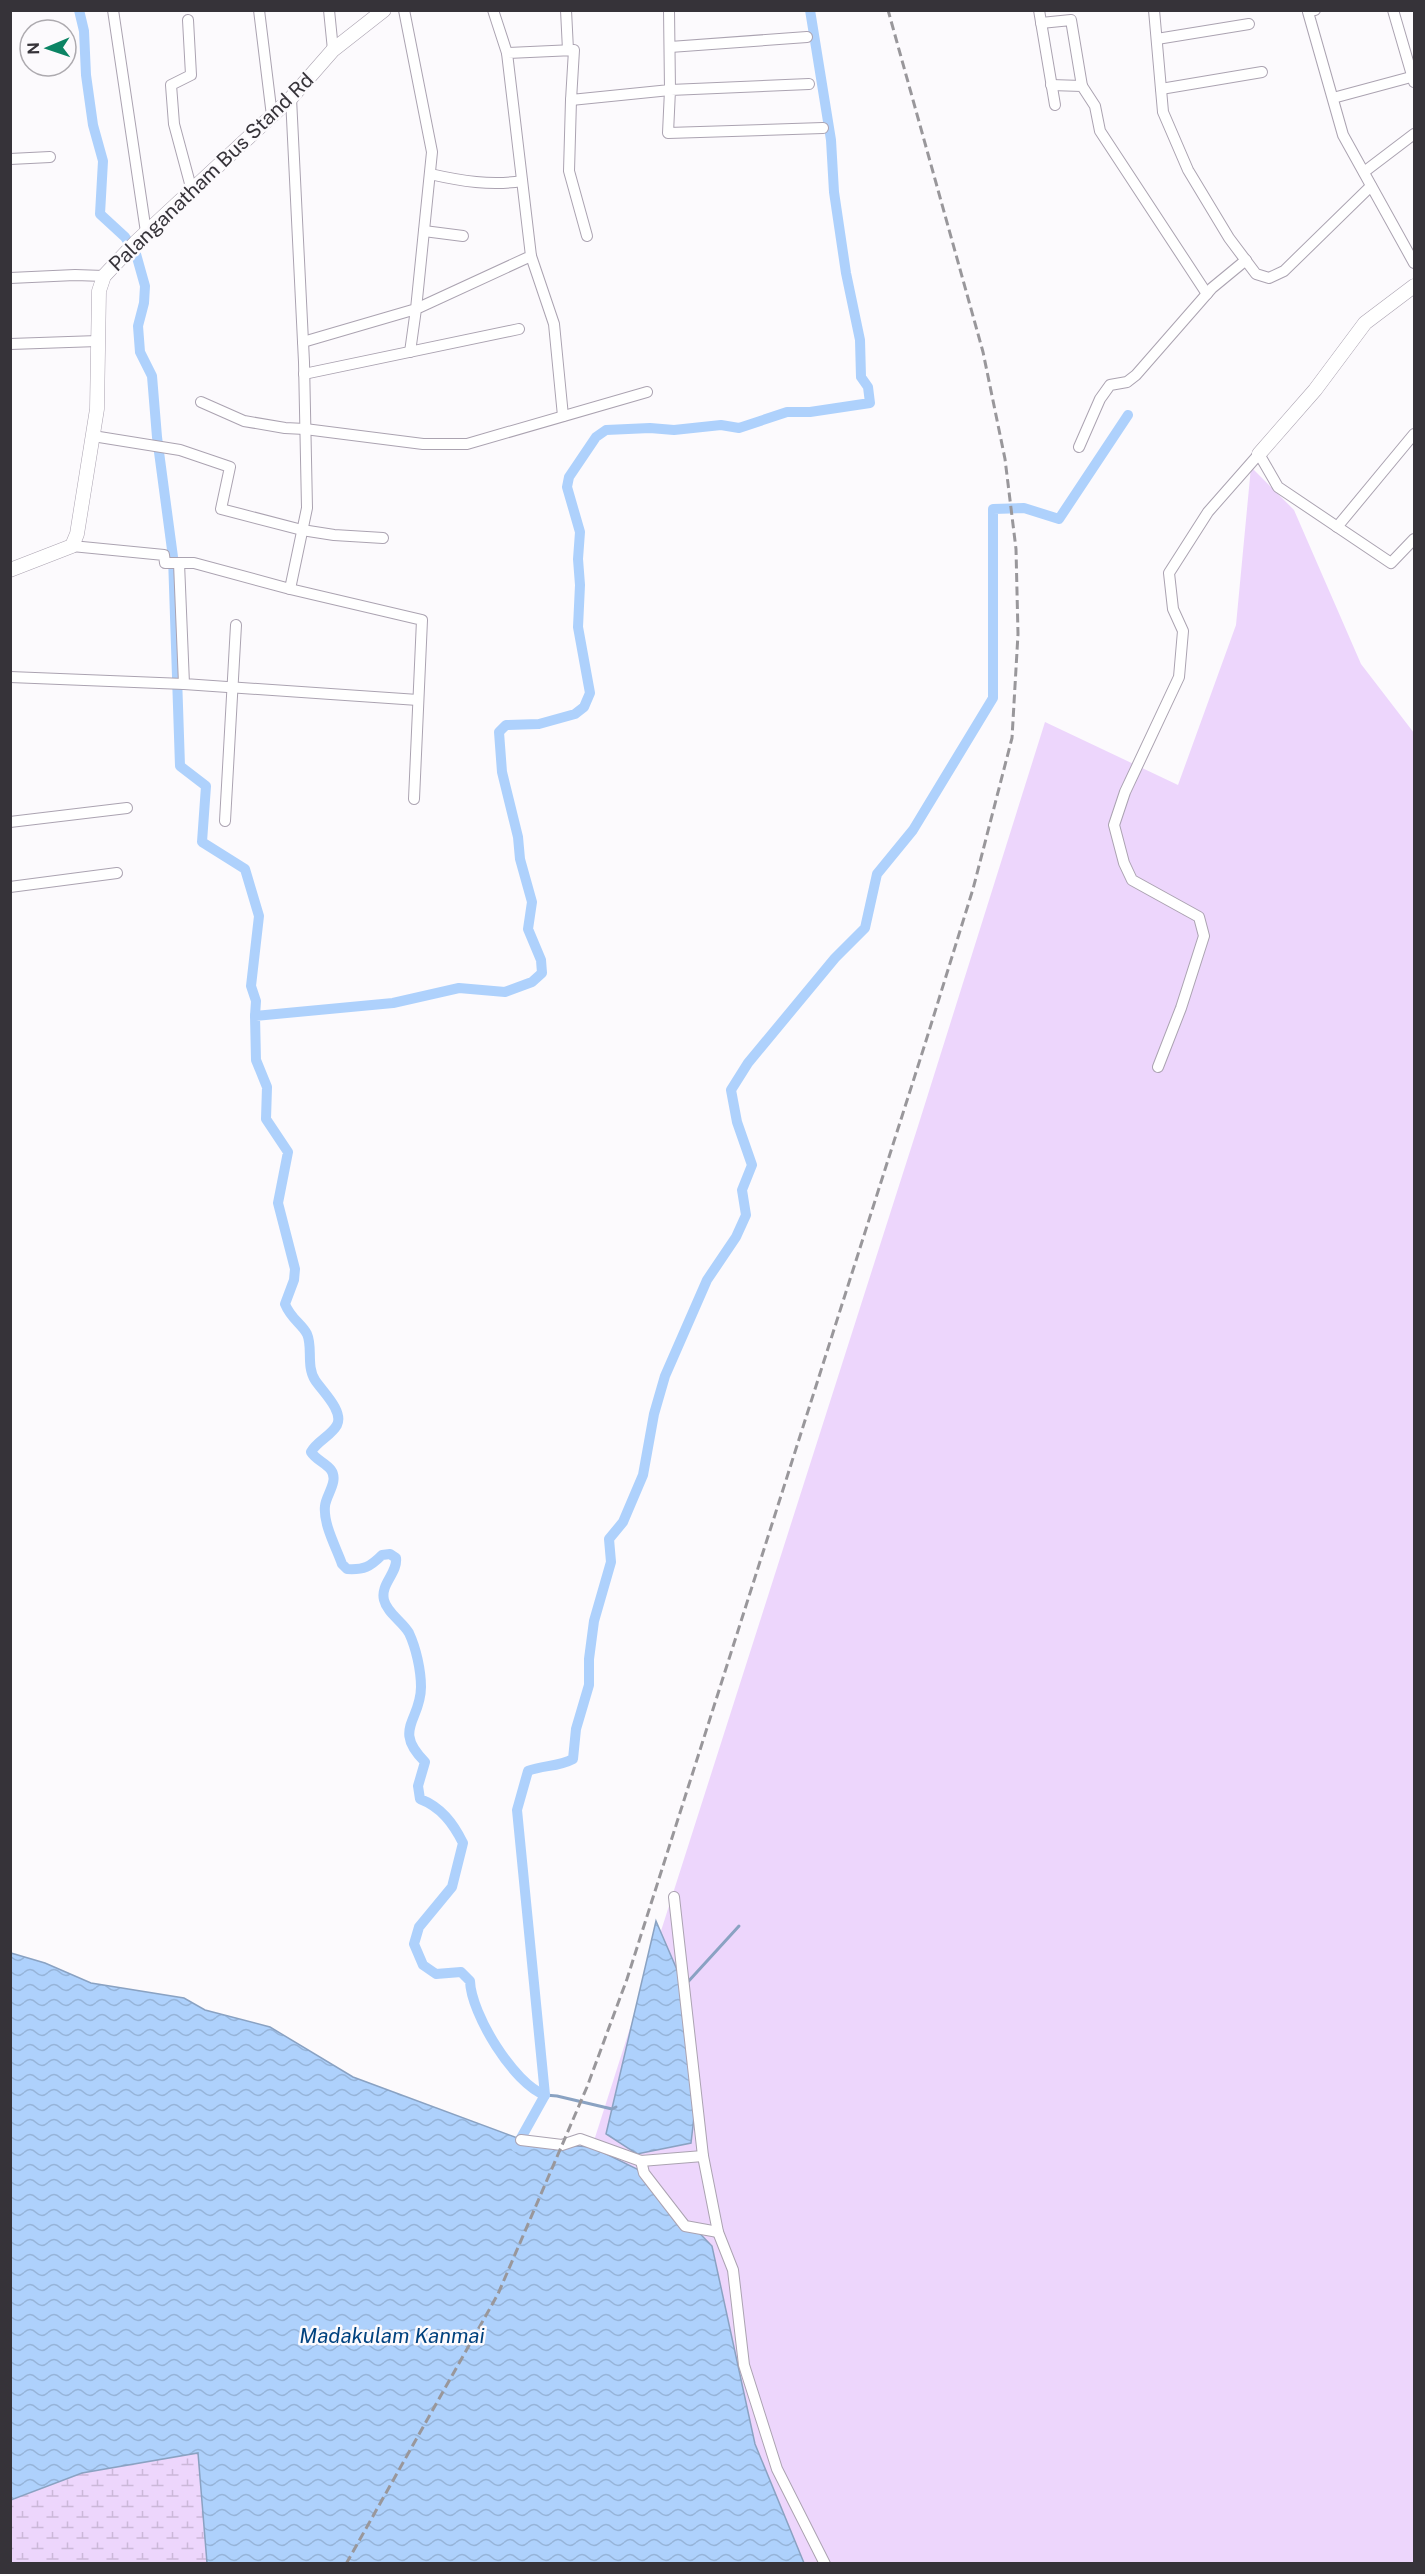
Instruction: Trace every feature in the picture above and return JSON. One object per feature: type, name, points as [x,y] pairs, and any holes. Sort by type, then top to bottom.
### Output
[{"type":"street","points":[[113,10],[146,232]]},
{"type":"street","points":[[259,10],[272,116]]},
{"type":"street","points":[[329,10],[333,50]]},
{"type":"street","name":"Palanganatham Bus Stand Rd","points":[[72,546],[77,534],[97,409],[99,291],[104,276],[146,232],[291,99],[333,50],[384,10]]},
{"type":"street","points":[[404,10],[432,152],[410,352]]},
{"type":"street","points":[[493,10],[507,53],[531,256],[554,324],[563,416]]},
{"type":"street","points":[[566,10],[568,50]]},
{"type":"street","points":[[669,10],[668,133],[823,128]]},
{"type":"street","points":[[1039,10],[1055,105]]},
{"type":"street","points":[[1154,10],[1163,112],[1188,170],[1229,238],[1256,274],[1269,278],[1284,271],[1371,186]]},
{"type":"street","points":[[1315,10],[1308,12],[1344,135],[1414,263]]},
{"type":"street","points":[[1333,98],[1413,79],[1393,10]]},
{"type":"street","points":[[188,20],[191,75],[171,85],[174,124],[192,190]]},
{"type":"street","points":[[1041,23],[1071,20],[1082,86],[1095,106],[1100,131],[1207,294]]},
{"type":"street","points":[[1157,39],[1249,24]]},
{"type":"street","points":[[670,47],[807,37]]},
{"type":"street","points":[[507,53],[574,50],[570,171],[587,236]]},
{"type":"street","points":[[1161,88],[1262,72]]},
{"type":"street","points":[[572,100],[670,90],[808,84]]},
{"type":"street","points":[[1051,85],[1082,86]]},
{"type":"street","points":[[290,589],[307,508],[303,342],[291,99]]},
{"type":"street","points":[[1364,172],[1414,134]]},
{"type":"street","points":[[10,159],[50,157]]},
{"type":"street","points":[[430,174],[500,184],[522,181]]},
{"type":"street","points":[[424,231],[463,236]]},
{"type":"street","points":[[303,342],[416,309],[531,256]]},
{"type":"street","points":[[1079,447],[1110,385],[1127,382],[1136,375],[1207,294],[1246,260]]},
{"type":"street","points":[[10,278],[104,276]]},
{"type":"street","points":[[1158,1067],[1181,1008],[1204,936],[1199,917],[1131,880],[1114,825],[1125,792],[1179,677],[1183,631],[1173,609],[1169,573],[1208,512],[1315,390],[1365,323],[1414,286]]},
{"type":"street","points":[[304,374],[519,329]]},
{"type":"street","points":[[10,344],[98,341]]},
{"type":"street","points":[[201,402],[244,421],[285,428],[423,444],[467,444],[646,392]]},
{"type":"street","points":[[1337,527],[1414,434]]},
{"type":"street","points":[[93,436],[180,450],[230,467],[221,509],[302,530],[334,535],[384,538]]},
{"type":"street","points":[[1259,454],[1278,487],[1391,563],[1414,539]]},
{"type":"street","points":[[10,570],[72,546],[164,555],[165,563],[194,563],[290,589],[422,620],[414,799]]},
{"type":"street","points":[[179,563],[184,684]]},
{"type":"street","points":[[225,821],[236,625]]},
{"type":"street","points":[[10,677],[184,684],[418,700]]},
{"type":"street","points":[[10,822],[127,808]]},
{"type":"street","points":[[10,887],[117,873]]},
{"type":"street","points":[[674,1897],[703,2156],[718,2232],[732,2270],[744,2365],[758,2416],[777,2469],[825,2564]]},
{"type":"street","points":[[521,2140],[562,2145],[580,2139],[641,2161],[703,2156]]},
{"type":"street","points":[[641,2161],[644,2173],[685,2226],[718,2232]]},
{"type":"green space","points":[[1251,467],[1294,510],[1361,664],[1414,733],[1414,2563],[804,2563],[755,2444],[712,2246],[592,2147],[1045,722],[1178,785],[1236,625]]},
{"type":"green space","points":[[198,2453],[207,2563],[11,2564],[11,2500],[82,2473]]},
{"type":"water","points":[[656,1921],[684,1986],[695,2108],[691,2143],[637,2154],[606,2134]]},
{"type":"water","name":"Madakulam Kanmai","points":[[11,1953],[45,1963],[91,1983],[184,1998],[205,2010],[270,2027],[353,2077],[531,2143],[592,2147],[637,2169],[712,2246],[755,2444],[804,2563],[207,2563],[198,2453],[82,2473],[11,2500]]},
{"type":"waterway","points":[[79,10],[84,31],[86,75],[93,125],[103,161],[100,214],[125,237],[136,254],[145,286],[144,303],[138,326],[140,352],[152,376],[157,437],[173,557],[180,766],[206,786],[202,842],[245,869],[259,916],[251,986],[256,1001],[255,1016]]},
{"type":"waterway","points":[[516,2147],[545,2095],[520,2077],[496,2046],[478,2011],[470,1981],[461,1972],[436,1974],[423,1965],[414,1944],[419,1927],[452,1887],[463,1843],[446,1817],[434,1806],[420,1799],[418,1786],[425,1762],[415,1751],[409,1733],[420,1699],[419,1666],[409,1633],[388,1609],[383,1594],[394,1569],[396,1558],[390,1554],[382,1555],[366,1567],[347,1569],[342,1564],[326,1520],[325,1506],[333,1483],[333,1474],[311,1452],[337,1425],[338,1414],[312,1375],[307,1334],[290,1314],[285,1304],[294,1280],[295,1269],[278,1203],[288,1152],[266,1119],[267,1087],[256,1060],[255,1016],[393,1003],[459,988],[505,992],[532,982],[542,973],[541,960],[528,929],[532,902],[520,859],[518,837],[502,772],[499,732],[506,725],[539,724],[575,714],[584,707],[590,693],[578,627],[580,532],[567,487],[569,477],[596,437],[606,430],[650,428],[674,430],[721,425],[739,428],[787,412],[810,412],[870,403],[868,387],[861,377],[860,340],[846,273],[834,192],[831,140],[810,10]]},
{"type":"waterway","points":[[545,2095],[517,1810],[528,1771],[573,1759],[576,1729],[589,1685],[589,1659],[594,1621],[611,1562],[609,1539],[623,1522],[643,1475],[654,1414],[665,1376],[707,1280],[736,1237],[746,1215],[742,1190],[752,1165],[737,1122],[731,1090],[748,1063],[835,958],[865,928],[877,874],[913,830],[993,698],[993,509],[1024,508],[1059,519],[1128,415]]},
{"type":"waterway","points":[[686,1984],[739,1926]]},
{"type":"waterway","points":[[545,2095],[612,2109],[616,2107]]},
{"type":"railway","points":[[346,2564],[498,2294],[587,2087],[627,1979],[925,1044],[973,889],[1012,738],[1018,634],[1016,549],[1005,459],[983,352],[888,10]]}]
